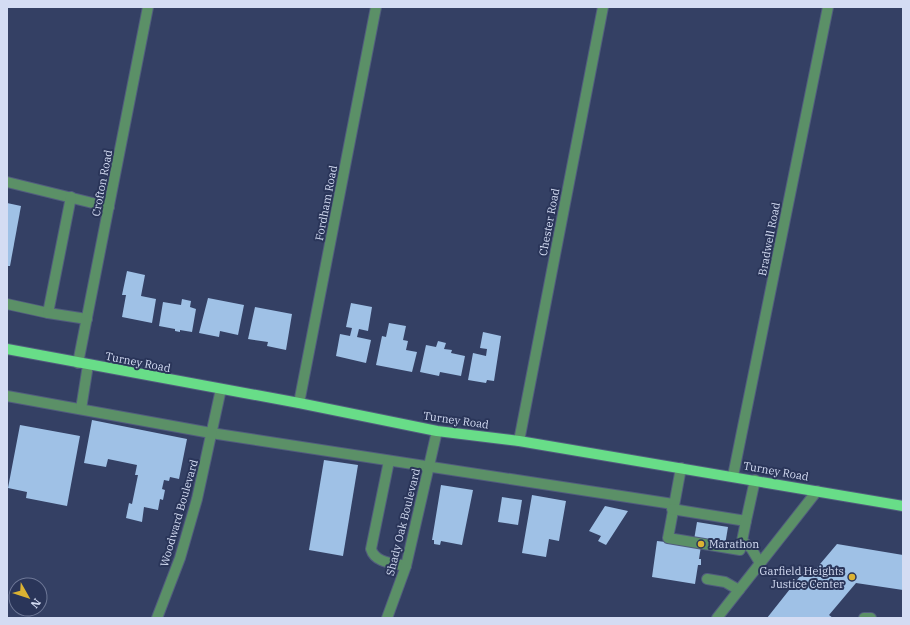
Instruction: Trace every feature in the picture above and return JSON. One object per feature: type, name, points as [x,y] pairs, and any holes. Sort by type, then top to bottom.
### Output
[{"type":"main road","name":"Turney Road","points":[[7,349],[299,403],[437,431],[519,441],[733,476],[903,506]]},
{"type":"street","name":"Crofton Road","points":[[81,409],[87,319],[148,7]]},
{"type":"street","name":"Fordham Road","points":[[299,403],[376,7]]},
{"type":"street","name":"Chester Road","points":[[519,441],[603,7]]},
{"type":"street","name":"Bradwell Road","points":[[733,476],[828,7]]},
{"type":"street","points":[[7,182],[109,206]]},
{"type":"street","points":[[48,312],[70,198]]},
{"type":"street","points":[[7,304],[87,319]]},
{"type":"street","name":"Woodward Boulevard","points":[[158,618],[180,558],[197,499],[221,389]]},
{"type":"street","points":[[7,396],[211,433],[672,506],[746,521]]},
{"type":"street","name":"Shady Oak Boulevard","points":[[387,618],[406,566],[437,431]]},
{"type":"street","points":[[389,461],[371,549],[373,555],[378,560],[406,566]]},
{"type":"street","points":[[681,468],[672,506],[668,538],[740,550],[755,480]]},
{"type":"street","points":[[717,618],[817,491]]},
{"type":"street","points":[[742,541],[751,548],[760,563]]},
{"type":"street","points":[[707,579],[724,582],[739,590]]},
{"type":"street","points":[[864,618],[871,618]]},
{"type":"building","points":[[7,203],[21,206],[10,266],[7,266]]},
{"type":"building","points":[[127,271],[145,275],[141,296],[156,299],[152,323],[122,317],[126,295],[122,295]]},
{"type":"building","points":[[208,298],[244,305],[238,335],[220,331],[219,337],[199,333]]},
{"type":"building","points":[[182,299],[191,301],[190,307],[196,309],[192,332],[180,330],[180,332],[175,331],[175,329],[159,326],[163,302],[181,305]]},
{"type":"building","points":[[351,303],[372,307],[368,331],[359,329],[357,337],[371,340],[366,363],[336,356],[340,334],[350,336],[352,328],[346,327]]},
{"type":"building","points":[[255,307],[292,314],[286,350],[267,346],[268,342],[248,339]]},
{"type":"building","points":[[389,323],[406,326],[403,340],[408,341],[406,350],[417,352],[412,372],[376,365],[382,336],[386,337]]},
{"type":"building","points":[[483,332],[501,336],[494,381],[487,380],[486,383],[468,380],[473,353],[486,356],[487,349],[480,348]]},
{"type":"building","points":[[438,341],[446,343],[444,349],[452,350],[451,353],[465,356],[461,376],[440,372],[439,376],[420,372],[426,345],[436,347]]},
{"type":"building","points":[[92,420],[187,439],[179,479],[170,477],[169,481],[164,480],[162,489],[165,490],[163,500],[160,499],[158,510],[144,507],[142,522],[126,518],[129,503],[132,504],[138,475],[135,475],[137,465],[108,459],[106,467],[84,463]]},
{"type":"building","points":[[20,425],[80,436],[67,506],[26,498],[27,492],[8,488]]},
{"type":"building","points":[[324,460],[358,465],[343,556],[309,550]]},
{"type":"building","points":[[441,485],[473,490],[462,545],[441,541],[440,545],[434,544],[434,540],[432,540]]},
{"type":"building","points":[[532,495],[566,501],[559,541],[549,539],[546,557],[522,553]]},
{"type":"building","points":[[502,497],[522,500],[518,525],[498,522]]},
{"type":"building","points":[[605,506],[628,511],[606,545],[598,541],[601,536],[589,531]]},
{"type":"building","points":[[697,522],[728,527],[725,545],[694,540]]},
{"type":"building","points":[[657,541],[701,546],[699,559],[701,559],[701,565],[698,565],[695,584],[652,577]]},
{"type":"building","name":"Garfield Heights Justice Center","points":[[837,544],[903,555],[903,590],[856,583],[829,615],[833,618],[767,618],[809,565],[815,570]]},
{"type":"place","name":"Marathon","points":[[701,544]]},
{"type":"place","name":"Garfield Heights Justice Center","points":[[852,577]]}]
